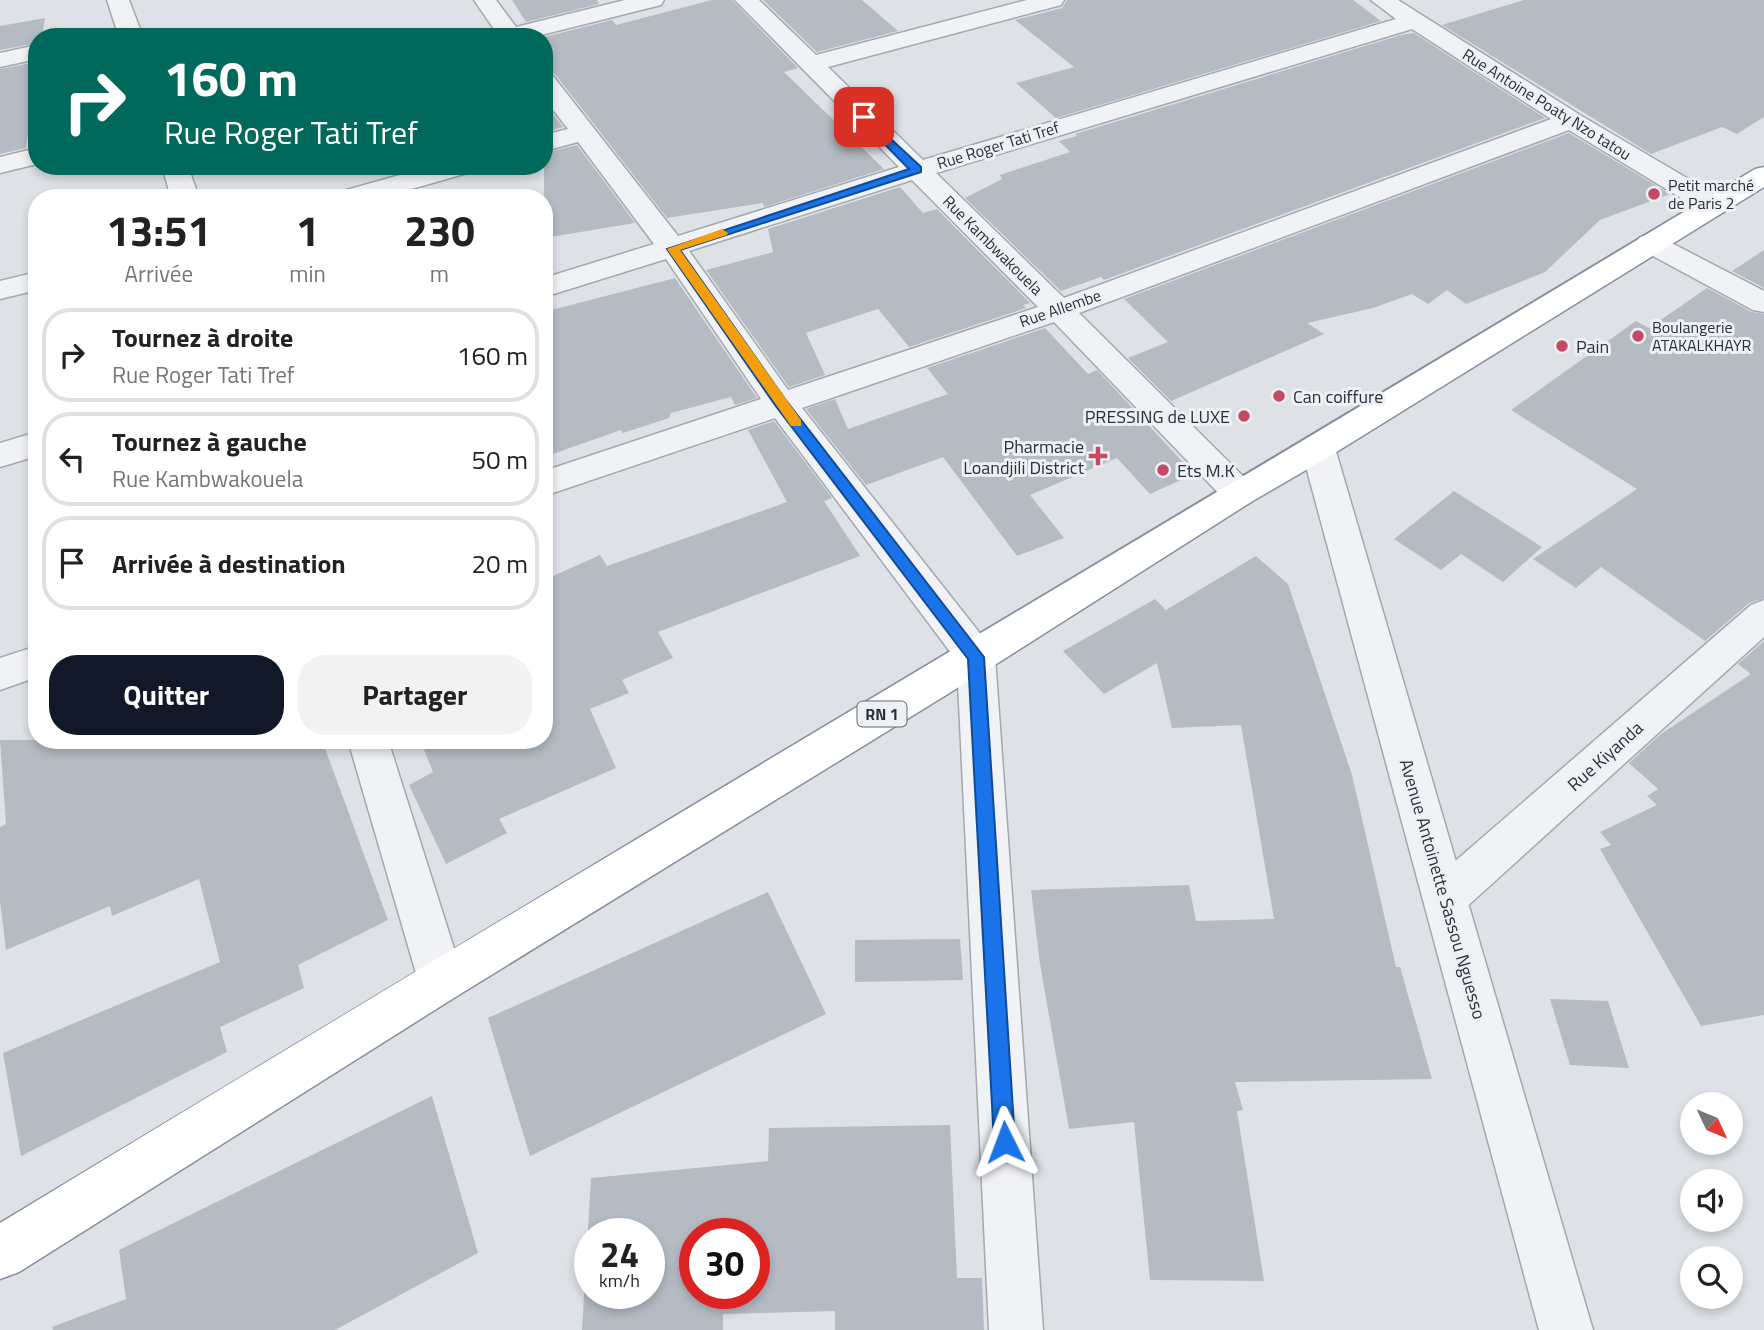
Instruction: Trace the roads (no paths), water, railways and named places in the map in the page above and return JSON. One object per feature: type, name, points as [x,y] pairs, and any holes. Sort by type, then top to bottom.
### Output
[{"type":"highway","name":"RN 1","points":[[0,1253],[441,979],[976,657],[1239,493],[1318,449],[1764,175]]},
{"type":"street","points":[[118,0],[122,28]]},
{"type":"street","points":[[485,0],[503,28]]},
{"type":"street","points":[[540,28],[653,0]]},
{"type":"street","name":"Rue Kambwakouela","points":[[746,0],[1059,310],[1239,493]]},
{"type":"street","points":[[811,64],[1054,0]]},
{"type":"street","name":"Rue Antoine Poaty Nzo tatou","points":[[1404,9],[1571,120],[1714,206]]},
{"type":"street","name":"Rue Roger Tati Tref","points":[[553,285],[917,170],[1404,9]]},
{"type":"street","points":[[0,60],[28,54]]},
{"type":"street","points":[[553,93],[673,249],[780,402],[976,657],[1016,1330]]},
{"type":"street","name":"Rue Allembe","points":[[553,481],[1059,310],[1571,120]]},
{"type":"street","points":[[553,141],[583,133]]},
{"type":"street","points":[[0,165],[28,158]]},
{"type":"street","points":[[381,189],[430,175]]},
{"type":"street","points":[[1650,243],[1764,303]]},
{"type":"street","points":[[0,290],[28,283]]},
{"type":"street","points":[[0,455],[28,447]]},
{"type":"street","name":"Avenue Antoinette Sassou Nguesso","points":[[1318,449],[1566,1330]]},
{"type":"street","name":"Rue Kiyanda","points":[[1446,897],[1764,615]]},
{"type":"street","points":[[0,674],[28,665]]},
{"type":"street","points":[[371,749],[441,979]]},
{"type":"place","name":"Petit marché de Paris 2","points":[[1654,194]]},
{"type":"place","name":"Boulangerie ATAKALKHAYR","points":[[1638,336]]},
{"type":"place","name":"Pain","points":[[1562,346]]},
{"type":"place","name":"Can coiffure","points":[[1279,396]]},
{"type":"place","name":"PRESSING de LUXE","points":[[1244,416]]},
{"type":"place","name":"Pharmacie Loandjili District","points":[[1098,456]]},
{"type":"place","name":"Ets M.K","points":[[1163,470]]}]
